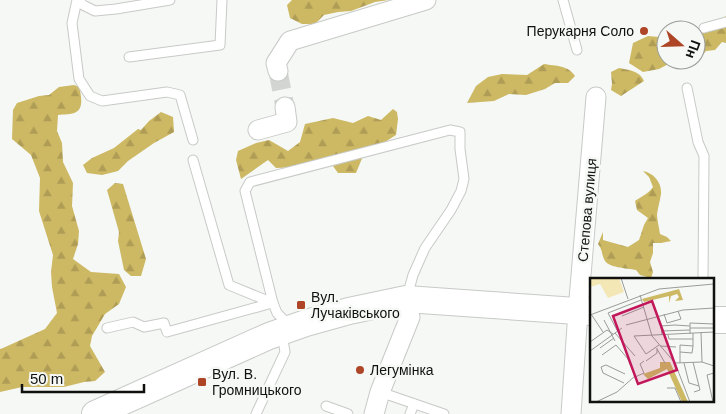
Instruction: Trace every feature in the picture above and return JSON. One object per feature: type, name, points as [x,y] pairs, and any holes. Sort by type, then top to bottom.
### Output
[{"type":"main road","points":[[95,414],[260,339],[350,311],[406,299],[584,311]]},
{"type":"street","points":[[278,71],[276,63],[290,41],[426,0]]},
{"type":"street","name":"Степова вулиця","points":[[571,414],[584,311],[596,97]]},
{"type":"street","points":[[258,130],[286,122],[285,107]]},
{"type":"street","points":[[374,414],[380,392],[410,316],[406,299]]},
{"type":"lane","points":[[170,0],[95,11],[78,0],[72,22],[79,79],[90,96],[102,101],[167,92],[180,95],[193,140]]},
{"type":"lane","points":[[129,57],[220,45],[222,0]]},
{"type":"lane","points":[[563,0],[578,50]]},
{"type":"lane","points":[[706,27],[726,22]]},
{"type":"lane","points":[[687,88],[698,142],[704,156],[703,278]]},
{"type":"lane","points":[[256,414],[285,352],[287,330],[272,303],[245,191],[250,182],[450,130],[460,132],[464,179],[461,191],[451,210],[425,248],[413,275],[406,299]]},
{"type":"lane","points":[[193,160],[229,285],[272,303]]},
{"type":"lane","points":[[107,328],[133,322],[144,327],[164,323],[167,332],[272,303]]},
{"type":"lane","points":[[380,392],[444,414]]},
{"type":"lane","points":[[410,414],[414,404]]},
{"type":"lane","points":[[326,406],[348,414]]},
{"type":"green space","points":[[292,0],[389,0],[375,2],[351,11],[324,15],[315,24],[302,24],[290,18],[287,5]]},
{"type":"green space","points":[[726,16],[726,43],[722,42],[715,50],[706,51],[706,29]]},
{"type":"green space","points":[[648,36],[656,37],[656,70],[643,72],[629,63],[633,43]]},
{"type":"green space","points":[[544,64],[565,68],[575,76],[568,83],[555,83],[545,89],[526,95],[509,94],[494,101],[467,103],[476,86],[488,77],[502,74],[527,75]]},
{"type":"green space","points":[[619,68],[637,73],[644,81],[621,96],[611,90],[611,72]]},
{"type":"green space","points":[[74,85],[79,87],[81,101],[79,110],[70,114],[58,115],[57,131],[62,143],[63,162],[73,183],[72,206],[79,231],[78,244],[73,259],[91,272],[119,274],[126,287],[119,304],[105,314],[92,336],[90,346],[105,372],[95,381],[64,387],[22,387],[0,392],[0,349],[45,329],[57,313],[52,287],[53,255],[39,211],[40,178],[31,155],[12,139],[13,110],[17,103],[49,95],[59,87]]},
{"type":"green space","points":[[393,109],[397,112],[398,119],[396,135],[363,156],[356,173],[338,173],[328,159],[282,168],[276,168],[268,160],[241,179],[236,160],[238,151],[256,143],[269,140],[288,151],[300,142],[305,124],[333,118],[353,123],[368,116],[381,120]]},
{"type":"green space","points":[[161,112],[173,117],[174,132],[128,161],[118,171],[102,175],[87,173],[83,165],[92,158],[114,148],[138,129],[141,130]]},
{"type":"green space","points":[[643,171],[654,176],[659,182],[661,194],[657,214],[660,234],[671,241],[653,243],[653,253],[650,262],[653,272],[651,278],[640,275],[636,270],[609,264],[604,259],[598,244],[603,232],[603,240],[628,247],[639,240],[648,218],[637,210],[635,201],[653,187],[649,177]]},
{"type":"green space","points":[[115,183],[123,184],[146,259],[141,276],[131,276],[124,270],[118,241],[119,232],[107,190]]},
{"type":"tunnel","points":[[278,71],[285,107]]},
{"type":"place","name":"Перукарня Соло","points":[[644,31]]},
{"type":"place","name":"Вул. Лучаківського","points":[[301,305]]},
{"type":"place","name":"Легумінка","points":[[360,370]]},
{"type":"place","name":"Вул. В. Громницького","points":[[202,382]]}]
